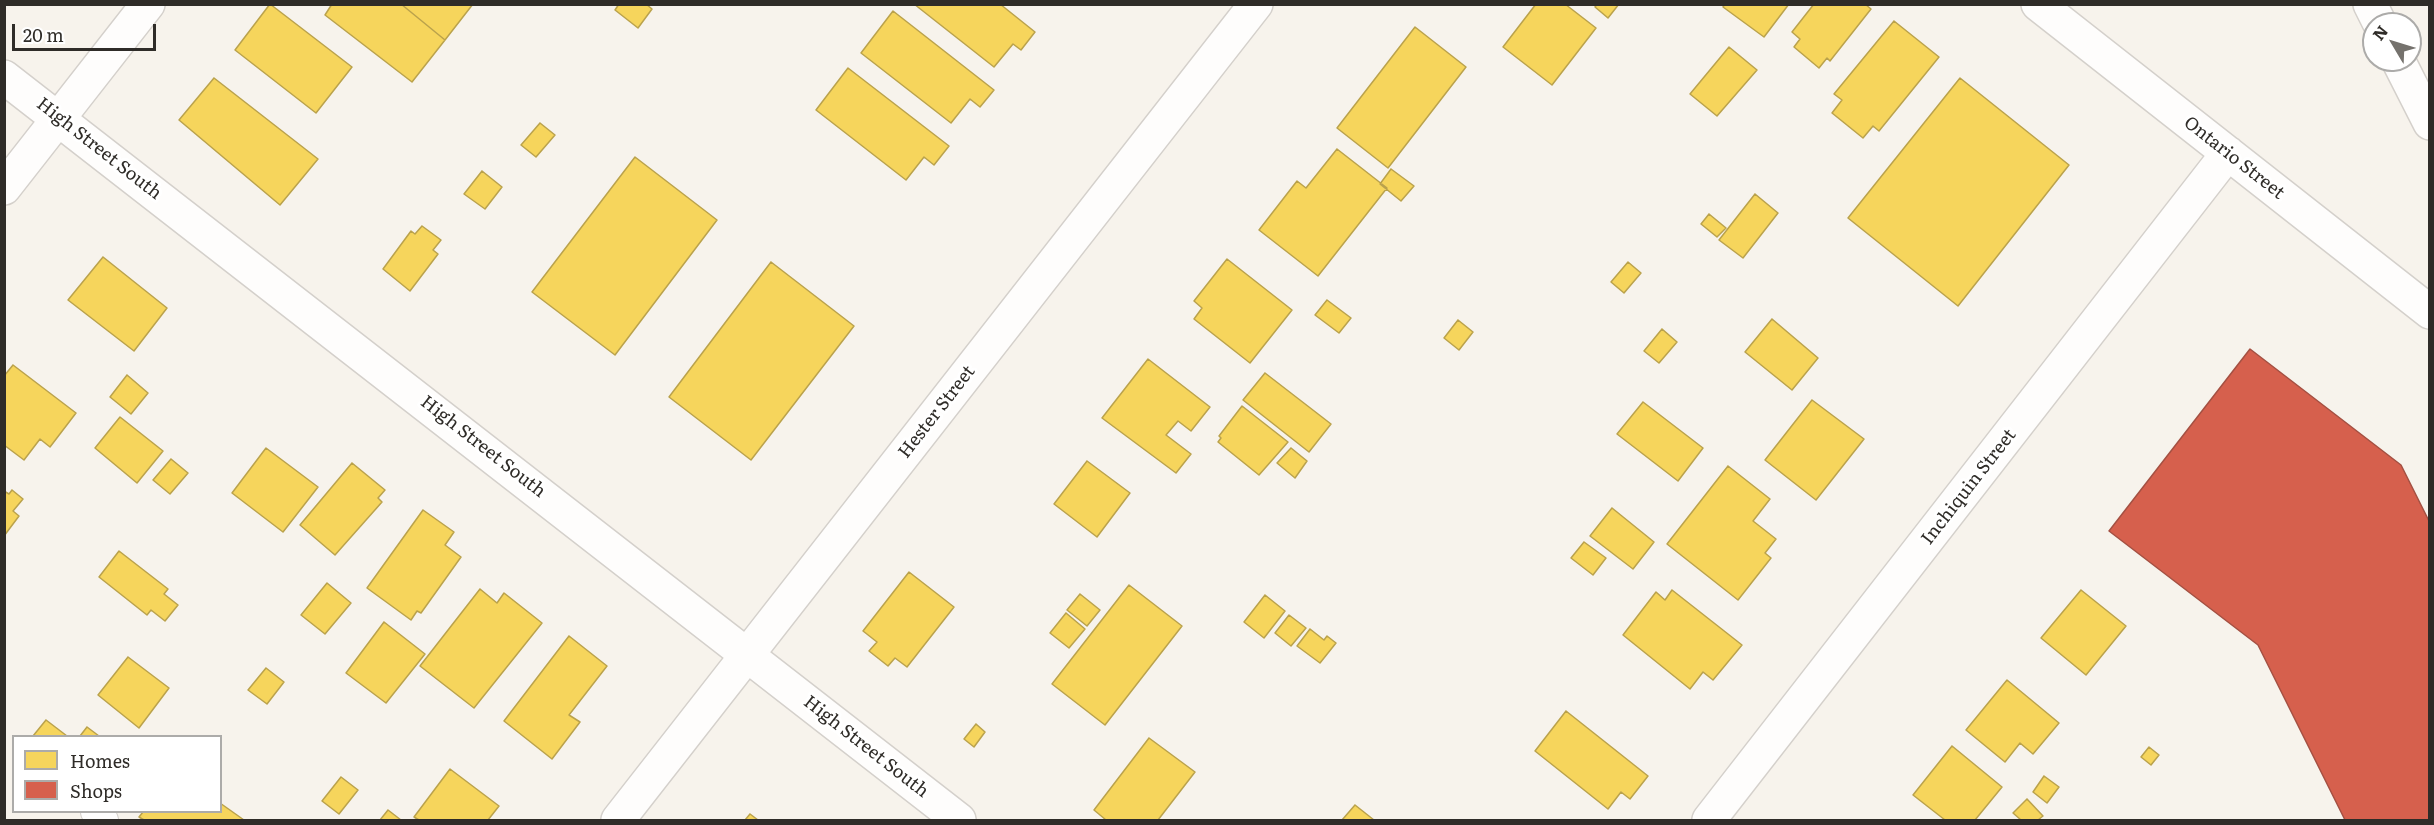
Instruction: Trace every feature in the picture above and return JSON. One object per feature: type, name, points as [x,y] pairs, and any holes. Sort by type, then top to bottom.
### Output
[{"type":"street","points":[[4,188],[148,4]]},
{"type":"street","name":"Hester Street","points":[[618,820],[1256,4]]},
{"type":"street","name":"Ontario Street","points":[[2038,4],[2430,312]]},
{"type":"street","points":[[2404,72],[2430,123]]},
{"type":"street","name":"High Street South","points":[[4,77],[59,117],[959,820]]},
{"type":"street","name":"Inchiquin Street","points":[[1709,820],[2228,153]]},
{"type":"building: Homes","points":[[270,4],[352,67],[316,113],[235,50]]},
{"type":"building: Homes","points":[[332,4],[401,4],[445,40],[412,82],[325,15]]},
{"type":"building: Homes","points":[[401,4],[473,4],[445,40]]},
{"type":"building: Homes","points":[[619,4],[646,4],[652,9],[638,28],[615,10]]},
{"type":"building: Homes","points":[[914,4],[1000,4],[1035,32],[1021,50],[1013,44],[994,67]]},
{"type":"building: Homes","points":[[1536,4],[1565,4],[1596,28],[1552,85],[1503,47]]},
{"type":"building: Homes","points":[[1597,4],[1619,4],[1608,18],[1595,7]]},
{"type":"building: Homes","points":[[1725,4],[1789,4],[1764,37],[1723,7]]},
{"type":"building: Homes","points":[[1814,4],[1865,4],[1871,9],[1830,61],[1827,58],[1819,68],[1794,47],[1800,39],[1792,32]]},
{"type":"building: Homes","points":[[893,11],[994,90],[980,107],[970,99],[951,123],[861,53]]},
{"type":"building: Homes","points":[[1894,21],[1939,57],[1879,131],[1873,126],[1863,138],[1832,113],[1842,100],[1834,94]]},
{"type":"building: Homes","points":[[1415,27],[1466,67],[1388,168],[1337,128]]},
{"type":"building: Homes","points":[[1729,47],[1757,70],[1717,116],[1690,94]]},
{"type":"building: Homes","points":[[848,68],[949,146],[934,165],[924,157],[906,180],[816,110]]},
{"type":"building: Homes","points":[[214,78],[318,159],[280,205],[179,120]]},
{"type":"building: Homes","points":[[1960,78],[2069,165],[1958,306],[1848,218]]},
{"type":"building: Homes","points":[[540,123],[555,135],[536,157],[521,145]]},
{"type":"building: Homes","points":[[1337,149],[1387,188],[1318,276],[1259,230],[1297,181],[1306,188]]},
{"type":"building: Homes","points":[[635,157],[717,220],[615,355],[532,292]]},
{"type":"building: Homes","points":[[1391,169],[1414,186],[1401,201],[1380,184]]},
{"type":"building: Homes","points":[[482,171],[502,187],[485,209],[464,194]]},
{"type":"building: Homes","points":[[1755,194],[1778,213],[1743,258],[1719,240]]},
{"type":"building: Homes","points":[[1709,214],[1726,228],[1717,237],[1701,224]]},
{"type":"building: Homes","points":[[422,226],[441,240],[433,250],[438,254],[410,291],[383,269],[411,231],[415,234]]},
{"type":"building: Homes","points":[[103,257],[167,308],[134,351],[68,300]]},
{"type":"building: Homes","points":[[1227,259],[1292,310],[1250,363],[1194,319],[1202,308],[1194,301]]},
{"type":"building: Homes","points":[[771,262],[854,326],[751,460],[669,397]]},
{"type":"building: Homes","points":[[1628,262],[1641,273],[1624,293],[1611,282]]},
{"type":"building: Homes","points":[[1327,300],[1351,318],[1339,333],[1315,315]]},
{"type":"building: Homes","points":[[1772,319],[1818,358],[1792,390],[1745,352]]},
{"type":"building: Homes","points":[[1458,320],[1473,332],[1459,350],[1444,338]]},
{"type":"building: Homes","points":[[1662,329],[1677,342],[1659,363],[1644,351]]},
{"type":"building: Homes","points":[[1148,359],[1210,407],[1191,431],[1178,421],[1166,435],[1191,454],[1176,473],[1102,418]]},
{"type":"building: Homes","points":[[13,365],[76,413],[50,447],[40,439],[24,460],[4,445],[4,376]]},
{"type":"building: Homes","points":[[1265,373],[1331,424],[1309,452],[1243,400]]},
{"type":"building: Homes","points":[[127,375],[148,393],[131,414],[110,397]]},
{"type":"building: Homes","points":[[1812,400],[1864,439],[1816,500],[1765,460]]},
{"type":"building: Homes","points":[[1643,402],[1703,448],[1678,481],[1617,434]]},
{"type":"building: Homes","points":[[1242,406],[1288,442],[1259,475],[1218,442],[1221,438],[1219,436]]},
{"type":"building: Homes","points":[[120,417],[163,451],[137,483],[95,448]]},
{"type":"building: Homes","points":[[266,448],[318,487],[283,532],[232,493]]},
{"type":"building: Homes","points":[[1291,448],[1307,461],[1295,478],[1277,463]]},
{"type":"building: Homes","points":[[171,459],[188,473],[170,494],[153,480]]},
{"type":"building: Homes","points":[[1087,461],[1130,493],[1097,537],[1054,504]]},
{"type":"building: Homes","points":[[352,463],[385,490],[378,498],[382,502],[335,555],[300,525]]},
{"type":"building: Homes","points":[[1728,466],[1770,499],[1753,521],[1776,539],[1765,553],[1771,558],[1738,600],[1667,544]]},
{"type":"building: Homes","points":[[12,490],[23,499],[13,511],[19,516],[4,536],[4,491],[9,494]]},
{"type":"building: Homes","points":[[1612,508],[1654,542],[1633,569],[1590,536]]},
{"type":"building: Homes","points":[[423,510],[454,532],[445,545],[461,557],[421,613],[417,611],[411,620],[367,588]]},
{"type":"building: Homes","points":[[1584,542],[1606,558],[1593,575],[1571,558]]},
{"type":"building: Homes","points":[[119,551],[168,589],[164,594],[178,605],[165,621],[151,610],[147,615],[99,577]]},
{"type":"building: Homes","points":[[909,572],[954,607],[907,667],[895,658],[888,666],[869,651],[877,642],[863,631]]},
{"type":"building: Homes","points":[[327,583],[351,603],[325,634],[301,615]]},
{"type":"building: Homes","points":[[1129,585],[1182,626],[1105,725],[1052,684]]},
{"type":"building: Homes","points":[[480,589],[497,603],[504,593],[542,623],[474,708],[420,666]]},
{"type":"building: Homes","points":[[1672,590],[1742,645],[1713,680],[1703,672],[1690,689],[1623,635],[1656,592],[1665,600]]},
{"type":"building: Homes","points":[[2081,590],[2126,626],[2086,675],[2041,638]]},
{"type":"building: Homes","points":[[1080,594],[1100,610],[1087,626],[1067,610]]},
{"type":"building: Homes","points":[[1265,595],[1285,611],[1264,638],[1244,622]]},
{"type":"building: Homes","points":[[1066,613],[1085,629],[1069,648],[1050,633]]},
{"type":"building: Homes","points":[[1289,615],[1306,628],[1291,646],[1275,633]]},
{"type":"building: Homes","points":[[384,622],[425,654],[386,703],[346,673]]},
{"type":"building: Homes","points":[[1310,629],[1324,640],[1327,636],[1336,643],[1320,663],[1297,646]]},
{"type":"building: Homes","points":[[569,636],[607,666],[569,715],[580,722],[552,759],[504,721]]},
{"type":"building: Homes","points":[[128,657],[169,688],[139,728],[98,695]]},
{"type":"building: Homes","points":[[266,668],[284,682],[267,704],[248,690]]},
{"type":"building: Homes","points":[[2007,680],[2059,723],[2033,754],[2020,743],[2005,762],[1966,730]]},
{"type":"building: Homes","points":[[1566,711],[1648,776],[1630,799],[1621,792],[1608,809],[1535,751]]},
{"type":"building: Homes","points":[[46,720],[66,735],[34,735]]},
{"type":"building: Homes","points":[[976,724],[985,732],[974,747],[964,739]]},
{"type":"building: Homes","points":[[87,727],[98,735],[81,735]]},
{"type":"building: Homes","points":[[1149,738],[1195,772],[1158,820],[1106,820],[1094,810]]},
{"type":"building: Homes","points":[[1952,746],[2002,787],[1975,820],[1945,820],[1913,795]]},
{"type":"building: Homes","points":[[2149,747],[2159,755],[2151,765],[2141,757]]},
{"type":"building: Homes","points":[[450,769],[499,806],[488,820],[419,820],[414,817]]},
{"type":"building: Homes","points":[[2044,776],[2059,787],[2047,803],[2033,792]]},
{"type":"building: Homes","points":[[341,777],[358,790],[339,814],[322,801]]},
{"type":"building: Homes","points":[[2027,799],[2043,816],[2038,820],[2021,820],[2013,813]]},
{"type":"building: Homes","points":[[222,804],[244,820],[144,820],[139,817],[142,813],[222,813]]},
{"type":"building: Homes","points":[[1355,805],[1374,820],[1342,820]]},
{"type":"building: Homes","points":[[388,810],[401,820],[380,820]]},
{"type":"building: Homes","points":[[750,814],[758,820],[745,820]]},
{"type":"building: Shops","points":[[2250,349],[2401,465],[2430,523],[2430,820],[2345,820],[2258,645],[2109,531]]}]
